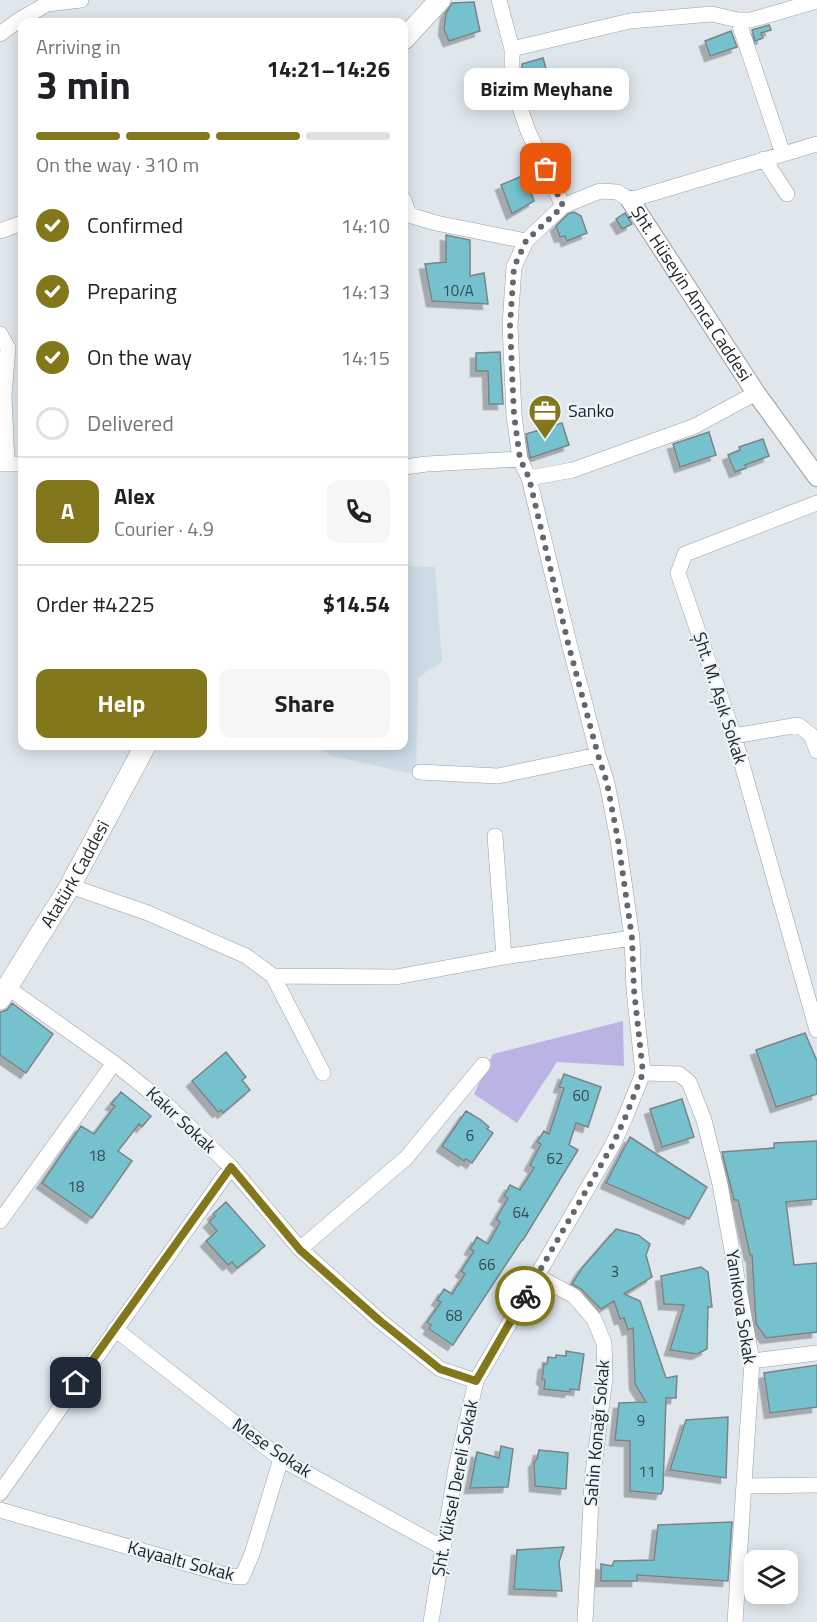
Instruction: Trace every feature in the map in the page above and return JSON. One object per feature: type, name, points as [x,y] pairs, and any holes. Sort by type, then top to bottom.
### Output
[{"type":"main road","points":[[408,35],[440,0]]},
{"type":"main road","name":"Atatürk Caddesi","points":[[4,993],[70,886],[143,750]]},
{"type":"street","points":[[22,18],[47,4],[81,0]]},
{"type":"street","points":[[499,0],[512,49],[512,85],[528,131],[563,206]]},
{"type":"street","points":[[512,49],[630,21],[712,14],[738,20],[751,20],[817,1]]},
{"type":"street","points":[[738,20],[783,154]]},
{"type":"street","points":[[0,34],[18,21]]},
{"type":"street","points":[[630,200],[817,144]]},
{"type":"street","points":[[764,159],[788,194]]},
{"type":"street","name":"Şht. Hüseyin Amca Caddesi","points":[[563,206],[600,192],[617,192],[630,200],[756,393],[817,477]]},
{"type":"street","name":"Şht. Yüksel Dereli Sokak","points":[[431,1622],[456,1468],[476,1381],[612,1146],[643,1073],[634,990],[632,938],[607,783],[529,478],[520,459],[514,415],[510,325],[514,267],[526,241],[563,206]]},
{"type":"street","points":[[408,212],[409,215],[436,223],[526,241]]},
{"type":"street","points":[[0,231],[18,224]]},
{"type":"street","points":[[0,334],[8,348],[4,396],[10,464]]},
{"type":"street","points":[[529,478],[573,470],[695,426],[756,393]]},
{"type":"street","points":[[408,466],[520,459]]},
{"type":"street","name":"Şht. M. Aşık Sokak","points":[[817,503],[685,554],[678,573],[734,736],[810,977],[817,1030]]},
{"type":"street","points":[[734,736],[798,725],[811,735],[817,751]]},
{"type":"street","points":[[420,772],[498,776],[598,755]]},
{"type":"street","points":[[495,836],[504,957]]},
{"type":"street","points":[[70,886],[148,913],[246,956],[273,976],[324,1073]]},
{"type":"street","points":[[273,976],[396,977],[504,957],[632,938]]},
{"type":"street","name":"Kakır Sokak","points":[[4,993],[114,1063],[168,1106],[231,1167],[300,1250],[379,1320],[440,1369],[476,1381]]},
{"type":"street","points":[[0,1221],[114,1063]]},
{"type":"street","points":[[300,1250],[406,1158],[483,1065]]},
{"type":"street","name":"Yanıkova Sokak","points":[[643,1073],[679,1074],[689,1082],[704,1120],[720,1184],[752,1361],[735,1622]]},
{"type":"street","points":[[0,1493],[231,1167]]},
{"type":"street","name":"Sahin Konağı Sokak","points":[[537,1275],[574,1296],[594,1319],[604,1343],[605,1378],[592,1482],[585,1622]]},
{"type":"street","name":"Mese Sokak","points":[[115,1329],[281,1459],[442,1548]]},
{"type":"street","points":[[752,1361],[817,1353]]},
{"type":"street","name":"Kayaaltı Sokak","points":[[0,1510],[230,1576],[242,1577],[252,1554],[281,1459]]},
{"type":"street","points":[[744,1486],[817,1485]]},
{"type":"shaded area","points":[[408,566],[435,567],[442,661],[418,678],[416,775],[333,756],[321,750],[408,750]]},
{"type":"shaded area","points":[[623,1021],[624,1066],[557,1062],[517,1123],[474,1094],[493,1054]]},
{"type":"building","points":[[474,2],[480,31],[449,41],[444,30],[446,13],[452,3]]},
{"type":"building","points":[[769,25],[771,30],[761,33],[763,38],[755,41],[752,30]]},
{"type":"building","points":[[731,31],[737,47],[710,56],[705,41]]},
{"type":"building","points":[[543,58],[549,79],[524,85],[522,64]]},
{"type":"building","points":[[524,175],[534,201],[512,214],[501,185]]},
{"type":"building","points":[[574,212],[581,216],[587,233],[567,241],[565,236],[560,237],[556,226],[568,214]]},
{"type":"building","points":[[625,213],[632,224],[622,229],[616,219]]},
{"type":"building","points":[[446,235],[470,240],[470,276],[484,273],[488,304],[432,301],[425,264],[446,262]]},
{"type":"building","points":[[500,352],[503,404],[489,404],[488,371],[476,371],[476,353]]},
{"type":"building","name":"Sanko","points":[[562,423],[569,445],[530,458],[526,434]]},
{"type":"building","points":[[709,432],[716,455],[680,467],[673,444]]},
{"type":"building","points":[[763,439],[769,456],[745,465],[746,468],[735,472],[728,455],[740,450],[739,447]]},
{"type":"building","points":[[12,1003],[53,1034],[26,1073],[0,1055],[0,1012],[7,1010]]},
{"type":"building","points":[[805,1033],[817,1061],[817,1094],[776,1107],[756,1050]]},
{"type":"building","points":[[226,1052],[246,1077],[242,1080],[250,1090],[223,1113],[221,1110],[218,1112],[192,1081]]},
{"type":"building","points":[[564,1074],[601,1087],[588,1127],[576,1123],[569,1145],[578,1150],[523,1240],[453,1345],[429,1329],[431,1325],[427,1322],[441,1302],[437,1300],[444,1289],[452,1294],[465,1274],[461,1271],[474,1251],[470,1249],[477,1237],[488,1244],[500,1222],[496,1219],[508,1198],[504,1196],[510,1185],[520,1190],[534,1168],[530,1165],[541,1144],[537,1142],[544,1131],[549,1134],[564,1088],[559,1087]]},
{"type":"building","points":[[121,1092],[151,1116],[142,1127],[139,1124],[118,1151],[132,1161],[92,1218],[42,1183],[81,1126],[94,1134],[115,1106],[111,1104]]},
{"type":"building","points":[[682,1099],[694,1137],[662,1147],[650,1109]]},
{"type":"building","points":[[466,1111],[481,1120],[493,1133],[472,1163],[466,1159],[464,1161],[442,1146]]},
{"type":"building","points":[[630,1137],[707,1187],[689,1219],[606,1183]]},
{"type":"building","points":[[817,1141],[817,1199],[786,1202],[794,1265],[817,1263],[817,1332],[766,1338],[756,1324],[752,1255],[750,1255],[738,1200],[734,1200],[722,1152],[774,1148],[774,1143]]},
{"type":"building","points":[[226,1202],[265,1246],[237,1268],[232,1262],[228,1265],[206,1241],[217,1231],[209,1222],[215,1216],[213,1214]]},
{"type":"building","points":[[616,1229],[638,1235],[650,1244],[646,1255],[652,1277],[624,1294],[640,1301],[666,1378],[677,1376],[676,1398],[666,1398],[661,1494],[630,1491],[630,1441],[615,1440],[619,1403],[646,1402],[635,1384],[633,1328],[628,1330],[624,1318],[620,1319],[614,1301],[601,1309],[581,1289],[572,1284],[582,1268]]},
{"type":"building","points":[[701,1267],[708,1272],[712,1307],[708,1307],[707,1349],[697,1354],[670,1350],[684,1305],[664,1304],[661,1276]]},
{"type":"building","points":[[566,1351],[584,1354],[579,1390],[570,1389],[570,1392],[544,1389],[545,1380],[542,1379],[544,1364],[547,1364],[548,1357],[566,1356]]},
{"type":"building","points":[[817,1365],[817,1407],[770,1413],[764,1373]]},
{"type":"building","points":[[728,1417],[726,1478],[670,1470],[686,1420]]},
{"type":"building","points":[[501,1446],[513,1449],[508,1487],[470,1488],[477,1452],[499,1458]]},
{"type":"building","points":[[539,1450],[568,1453],[566,1489],[535,1486],[534,1462]]},
{"type":"building","points":[[732,1522],[728,1581],[637,1575],[637,1581],[601,1581],[601,1564],[612,1566],[614,1561],[654,1560],[658,1525]]},
{"type":"building","points":[[564,1547],[559,1562],[562,1591],[514,1589],[517,1550]]},
{"type":"way so far","points":[[525,1296],[612,1146],[643,1073],[634,990],[632,938],[611,802],[568,643],[529,478],[520,459],[514,415],[510,325],[514,267],[526,241],[563,206],[546,169]]},
{"type":"place","name":"Bizim Meyhane","points":[[546,169]]},
{"type":"place","name":"Sanko","points":[[545,440]]},
{"type":"route","points":[[76,1383],[231,1167],[300,1250],[379,1320],[440,1369],[476,1381],[525,1296]]}]
